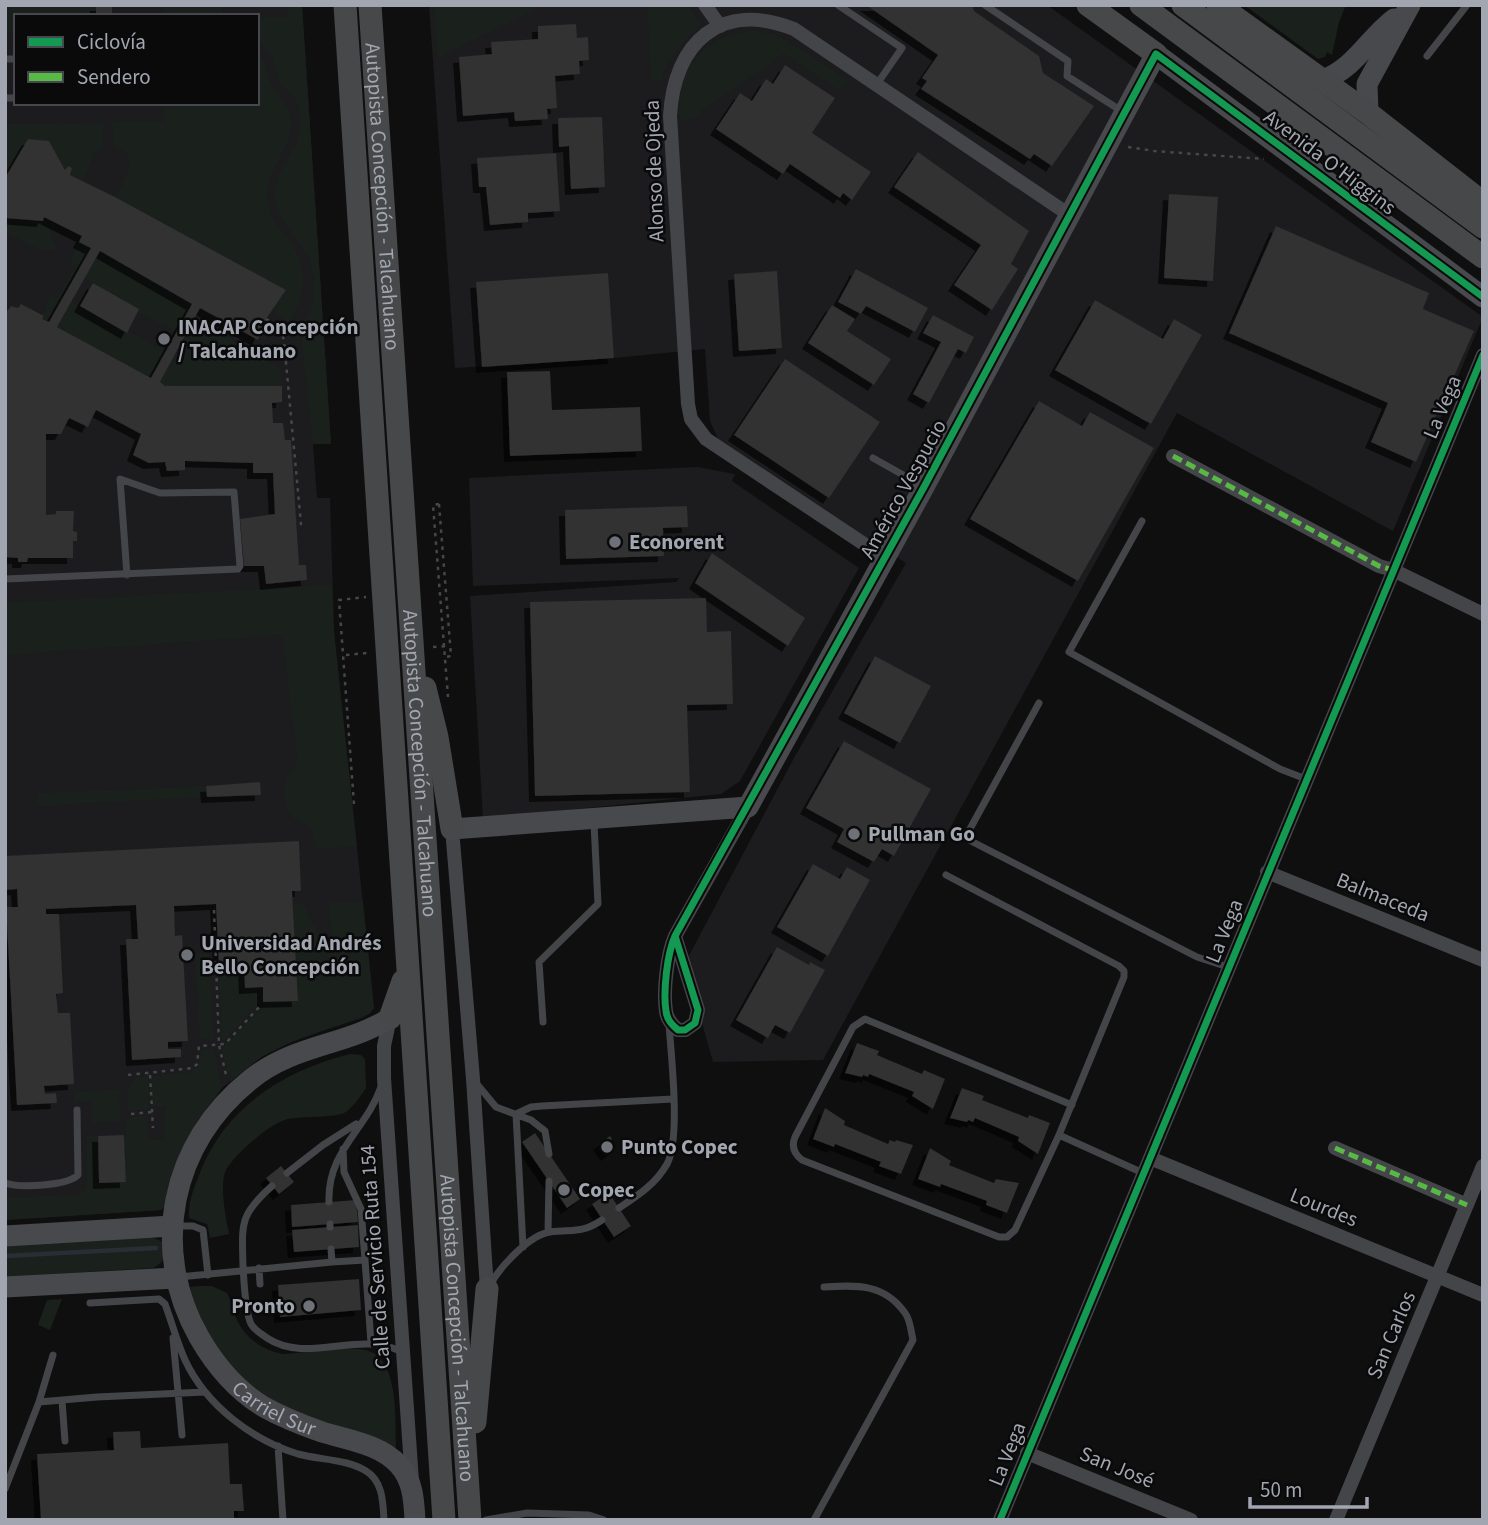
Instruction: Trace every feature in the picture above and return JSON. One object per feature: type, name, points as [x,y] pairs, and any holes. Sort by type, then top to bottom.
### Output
[{"type":"main road","name":"Autopista Concepción - Talcahuano","points":[[345,5],[444,1520]]},
{"type":"main road","name":"Autopista Concepción - Talcahuano","points":[[370,5],[469,1509]]},
{"type":"main road","points":[[1088,5],[1156,54]]},
{"type":"main road","name":"Avenida O'Higgins","points":[[1142,5],[1483,257]]},
{"type":"main road","name":"Avenida O'Higgins","points":[[1184,5],[1483,227]]},
{"type":"main road","points":[[1218,5],[1368,113],[1483,203]]},
{"type":"main road","points":[[412,638],[437,737],[452,829]]},
{"type":"main road","points":[[390,1018],[407,968]]},
{"type":"main road","points":[[469,1509],[487,1289]]},
{"type":"street","points":[[705,5],[720,26]]},
{"type":"street","points":[[1323,80],[1357,59],[1389,23],[1408,7]]},
{"type":"street","points":[[1368,113],[1367,83],[1408,7]]},
{"type":"street","name":"Alonso de Ojeda","points":[[885,558],[706,439],[691,419],[670,116],[670,99],[684,57],[700,39],[720,26],[755,20],[794,29],[1071,216]]},
{"type":"street","name":"Américo Vespucio","points":[[668,1019],[668,958],[675,936],[925,487],[1156,54]]},
{"type":"street","name":"Avenida O'Higgins","points":[[1156,54],[1483,297]]},
{"type":"street","name":"La Vega","points":[[1000,1520],[1483,355]]},
{"type":"street","points":[[1173,456],[1379,566],[1393,570],[1483,614]]},
{"type":"street","points":[[487,1289],[452,829],[748,807]]},
{"type":"street","name":"Balmaceda","points":[[1267,872],[1483,960]]},
{"type":"street","points":[[668,1019],[678,1030],[685,1030],[695,1023],[698,1010],[675,936]]},
{"type":"street","name":"Calle de Servicio Ruta 154","points":[[390,1018],[384,1046],[384,1078],[413,1494]]},
{"type":"street","name":"Carriel Sur","points":[[390,1018],[364,1031],[299,1051],[250,1080],[234,1094],[210,1123],[191,1155],[178,1191],[171,1253],[175,1278],[187,1312],[204,1346],[239,1388],[263,1406],[298,1423],[380,1450],[399,1465],[413,1494]]},
{"type":"street","points":[[1335,1148],[1467,1205]]},
{"type":"street","name":"Lourdes","points":[[1150,1158],[1483,1295]]},
{"type":"street","name":"San Carlos","points":[[1336,1520],[1483,1166]]},
{"type":"street","points":[[5,1236],[172,1226]]},
{"type":"street","points":[[5,1287],[175,1278]]},
{"type":"street","name":"San José","points":[[1027,1453],[1191,1520]]},
{"type":"street","points":[[413,1494],[415,1520]]},
{"type":"lane","points":[[838,5],[902,48],[877,85]]},
{"type":"lane","points":[[985,5],[1068,61],[1067,76],[1125,113]]},
{"type":"lane","points":[[1427,56],[1466,5]]},
{"type":"lane","points":[[873,457],[925,487]]},
{"type":"lane","points":[[5,579],[127,575],[238,569],[240,566],[234,492],[160,493],[120,478],[127,575]]},
{"type":"lane","points":[[1142,521],[1069,652],[1280,769],[1306,779]]},
{"type":"lane","points":[[1039,703],[965,838],[1197,957],[1228,967]]},
{"type":"lane","points":[[543,1022],[538,962],[598,904],[594,818]]},
{"type":"lane","points":[[946,874],[1124,971],[1124,977],[1072,1105],[1015,1230],[1003,1238],[802,1160],[795,1154],[795,1137],[853,1027],[866,1019],[1072,1105]]},
{"type":"lane","points":[[619,1208],[651,1185],[667,1165],[674,1144],[668,1019]]},
{"type":"lane","points":[[329,1202],[329,1181],[343,1147],[374,1102],[384,1078]]},
{"type":"lane","points":[[473,1079],[490,1103],[503,1111],[531,1120],[545,1131],[549,1154]]},
{"type":"lane","points":[[516,1114],[542,1105],[673,1099]]},
{"type":"lane","points":[[5,1182],[18,1185],[74,1179],[78,1175],[77,1110]]},
{"type":"lane","points":[[516,1114],[523,1247]]},
{"type":"lane","points":[[288,1173],[323,1145],[360,1122]]},
{"type":"lane","points":[[1059,1135],[1143,1172]]},
{"type":"lane","points":[[343,1147],[344,1172],[361,1209],[371,1343]]},
{"type":"lane","points":[[548,1232],[549,1181]]},
{"type":"lane","points":[[272,1186],[254,1203],[244,1220],[244,1272],[251,1323],[257,1331],[273,1342],[291,1349],[371,1343],[389,1346],[403,1353]]},
{"type":"lane","points":[[487,1289],[502,1267],[523,1247],[548,1232],[586,1230],[602,1220]]},
{"type":"lane","points":[[172,1226],[193,1226],[203,1230],[208,1275]]},
{"type":"lane","points":[[331,1249],[332,1262]]},
{"type":"lane","points":[[175,1278],[365,1259]]},
{"type":"lane","points":[[259,1268],[260,1284]]},
{"type":"lane","points":[[814,1520],[913,1339],[906,1314],[884,1293],[862,1285],[824,1287]]},
{"type":"lane","points":[[90,1303],[159,1299],[165,1304],[185,1361],[205,1392],[243,1427],[278,1446],[367,1471],[380,1490],[384,1520]]},
{"type":"lane","points":[[172,1323],[182,1435]]},
{"type":"lane","points":[[5,1489],[39,1402],[53,1355]]},
{"type":"lane","points":[[39,1402],[205,1392]]},
{"type":"lane","points":[[62,1401],[65,1441]]},
{"type":"lane","points":[[278,1446],[283,1520]]},
{"type":"lane","points":[[486,1520],[527,1513],[589,1515],[604,1520]]},
{"type":"path","points":[[1112,139],[1126,146],[1154,151],[1299,161]]},
{"type":"path","points":[[266,319],[281,328],[284,341],[301,524],[297,524]]},
{"type":"path","points":[[445,657],[451,656],[439,504],[433,505],[448,697]]},
{"type":"path","points":[[354,804],[339,600],[385,594]]},
{"type":"path","points":[[214,909],[219,1045],[228,1084],[234,1094]]},
{"type":"path","points":[[128,1075],[193,1068],[197,1064],[199,1046],[226,1044],[262,1004]]},
{"type":"path","points":[[149,1073],[153,1128]]},
{"type":"path","points":[[131,1114],[152,1112]]},
{"type":"shaded area","points":[[5,5],[302,5],[331,444],[313,444],[317,498],[330,498],[334,632],[374,1008],[362,1018],[298,1039],[261,1057],[222,1088],[198,1120],[179,1157],[161,1210],[5,1220]]},
{"type":"shaded area","points":[[5,5],[96,5],[96,14],[14,14],[14,32],[5,32]]},
{"type":"shaded area","points":[[163,5],[224,5],[221,14],[163,14]]},
{"type":"shaded area","points":[[288,5],[302,5],[331,444],[313,444],[301,335],[314,300],[314,276],[307,254],[279,214],[274,195],[278,176],[296,144],[300,114],[296,100],[279,82],[273,57],[259,42],[259,17],[288,18]]},
{"type":"shaded area","points":[[429,5],[1047,5],[1483,317],[1393,531],[1177,413],[823,1060],[713,1062],[685,963],[794,758],[906,563],[722,448],[710,421],[705,349],[455,368]]},
{"type":"shaded area","points":[[434,5],[545,5],[438,58]]},
{"type":"shaded area","points":[[647,5],[688,5],[701,25],[677,50],[661,80],[651,80]]},
{"type":"shaded area","points":[[1244,5],[1346,5],[1339,22],[1332,55],[1327,52],[1325,57],[1318,59]]},
{"type":"shaded area","points":[[754,30],[779,36],[848,80],[841,92],[784,54],[701,110],[699,117],[680,122],[677,101],[688,68],[705,48],[726,36]]},
{"type":"shaded area","points":[[259,55],[263,61],[271,85],[286,105],[291,119],[288,141],[271,175],[267,198],[271,214],[293,247],[302,269],[302,291],[289,325],[272,308],[286,290],[115,197],[126,176],[129,161],[122,150],[113,146],[112,122],[164,122],[164,105],[259,105]]},
{"type":"shaded area","points":[[103,123],[103,148],[95,152],[83,181],[70,175],[72,168],[68,166],[65,170],[49,141],[28,139],[5,178],[5,124]]},
{"type":"shaded area","points":[[44,217],[57,249],[40,250],[5,232],[5,218]]},
{"type":"shaded area","points":[[79,242],[91,248],[49,322],[42,319],[50,295],[57,298],[76,266],[70,262]]},
{"type":"shaded area","points":[[100,251],[192,304],[176,331],[137,312],[139,309],[84,278]]},
{"type":"shaded area","points":[[71,302],[166,351],[151,378],[57,327]]},
{"type":"shaded area","points":[[195,318],[280,368],[282,386],[165,386],[160,382]]},
{"type":"shaded area","points":[[697,467],[735,474],[732,481],[859,568],[740,781],[721,794],[483,819],[470,596],[676,582],[679,578],[473,586],[469,478]]},
{"type":"shaded area","points":[[332,585],[334,632],[357,847],[316,849],[312,828],[294,818],[287,808],[285,781],[297,757],[282,635],[6,655],[5,745],[5,603]]},
{"type":"shaded area","points":[[206,786],[207,797],[37,806],[37,793]]},
{"type":"shaded area","points":[[363,902],[374,1008],[369,1014],[286,1044],[261,1057],[230,1082],[222,1049],[268,1002],[298,1000],[293,905],[304,903],[320,940],[332,938],[328,903]]},
{"type":"shaded area","points":[[209,953],[214,1039],[200,1039],[195,954]]},
{"type":"shaded area","points":[[244,964],[245,988],[263,987],[263,1000],[221,1040],[219,965]]},
{"type":"shaded area","points":[[213,1048],[222,1088],[198,1120],[179,1157],[165,1206],[161,1210],[5,1220],[5,1197],[75,1195],[86,1188],[87,1136],[98,1136],[99,1183],[126,1182],[125,1118],[147,1115],[149,1139],[164,1140],[165,1106],[151,1106],[150,1076],[187,1073],[198,1067],[201,1051]]},
{"type":"shaded area","points":[[350,1054],[361,1055],[365,1059],[366,1088],[358,1099],[342,1114],[281,1121],[245,1148],[230,1164],[224,1176],[224,1202],[229,1234],[210,1238],[207,1224],[189,1218],[190,1205],[201,1170],[226,1127],[242,1109],[281,1081],[326,1061]]},
{"type":"shaded area","points":[[136,1077],[148,1077],[149,1110],[128,1110],[127,1089]]},
{"type":"shaded area","points":[[119,1090],[121,1122],[92,1123],[91,1101],[74,1102],[73,1092]]},
{"type":"shaded area","points":[[149,1236],[163,1242],[164,1246],[162,1260],[153,1268],[5,1277],[5,1246]]},
{"type":"shaded area","points":[[212,1286],[227,1293],[241,1327],[256,1343],[269,1350],[283,1354],[355,1349],[377,1355],[385,1365],[394,1394],[396,1453],[337,1427],[284,1409],[243,1381],[208,1337],[195,1308],[190,1287]]},
{"type":"shaded area","points":[[62,1299],[50,1330],[38,1325],[47,1300]]},
{"type":"building","points":[[96,5],[112,5],[112,14],[96,14]]},
{"type":"building","points":[[866,5],[972,5],[974,11],[1039,56],[1043,73],[1094,106],[1052,166],[1034,154],[1030,159],[921,89],[927,81],[922,78],[938,55]]},
{"type":"building","points":[[576,24],[577,38],[588,37],[589,60],[579,61],[580,74],[555,76],[557,108],[547,109],[548,119],[515,121],[514,112],[463,116],[459,57],[492,54],[491,42],[538,39],[538,26]]},
{"type":"building","points":[[785,65],[835,98],[812,133],[871,172],[852,200],[843,193],[840,198],[790,164],[783,174],[716,129],[740,93],[752,101],[766,79],[773,84]]},
{"type":"building","points":[[602,117],[605,187],[571,189],[569,146],[559,147],[558,118]]},
{"type":"building","points":[[28,139],[49,141],[65,170],[68,166],[72,168],[70,175],[286,290],[266,319],[258,340],[200,308],[160,382],[165,386],[282,386],[282,402],[272,403],[273,423],[283,423],[285,440],[291,440],[299,565],[306,565],[307,580],[266,584],[264,566],[244,566],[240,519],[275,514],[273,473],[253,473],[253,463],[185,461],[185,470],[167,471],[165,462],[149,463],[133,455],[141,434],[96,410],[88,427],[69,418],[61,434],[46,434],[46,515],[56,514],[56,511],[74,511],[73,531],[77,532],[77,541],[73,541],[73,558],[28,558],[27,562],[18,562],[18,558],[5,557],[5,314],[11,306],[18,308],[21,304],[44,316],[42,319],[49,322],[91,248],[79,242],[82,236],[44,217],[43,221],[5,218],[5,178]],"holes":[[[100,251],[192,304],[151,378],[57,327]]]},
{"type":"building","points":[[918,152],[1029,231],[1011,264],[1018,269],[992,310],[954,285],[981,245],[894,187]]},
{"type":"building","points":[[556,153],[560,211],[528,213],[528,222],[490,225],[486,187],[479,187],[477,158]]},
{"type":"building","points":[[1169,194],[1218,197],[1213,281],[1164,278]]},
{"type":"building","points":[[1276,226],[1429,293],[1423,309],[1474,331],[1416,462],[1371,442],[1388,403],[1229,333]]},
{"type":"building","points":[[856,269],[928,308],[915,332],[866,306],[861,314],[838,302]]},
{"type":"building","points":[[777,271],[782,348],[739,351],[734,274]]},
{"type":"building","points":[[608,273],[614,358],[482,367],[476,282]]},
{"type":"building","points":[[93,283],[139,309],[127,333],[80,306]]},
{"type":"building","points":[[1095,300],[1163,339],[1174,319],[1202,335],[1151,424],[1055,370]]},
{"type":"building","points":[[832,305],[855,319],[847,331],[891,359],[874,385],[808,343]]},
{"type":"building","points":[[933,315],[974,337],[966,353],[958,349],[929,403],[913,394],[941,342],[923,333]]},
{"type":"building","points":[[785,359],[880,422],[829,498],[734,435]]},
{"type":"building","points":[[550,371],[552,410],[640,407],[642,451],[510,456],[507,372]]},
{"type":"building","points":[[1039,401],[1082,426],[1090,412],[1154,448],[1078,581],[970,519]]},
{"type":"building","name":"Econorent","points":[[687,506],[688,527],[663,528],[664,556],[566,559],[565,510]]},
{"type":"building","points":[[712,553],[805,618],[788,646],[695,583]]},
{"type":"building","points":[[706,598],[707,632],[731,631],[733,704],[687,705],[690,792],[535,796],[530,602]]},
{"type":"building","points":[[875,656],[931,686],[900,743],[844,713]]},
{"type":"building","points":[[844,741],[931,789],[894,856],[882,849],[874,862],[837,842],[844,829],[806,808]]},
{"type":"building","points":[[260,782],[261,795],[207,797],[206,786]]},
{"type":"building","points":[[299,841],[301,891],[292,891],[298,1001],[263,1002],[263,987],[245,988],[244,964],[219,965],[216,904],[174,906],[175,936],[182,935],[188,1041],[168,1042],[168,1049],[181,1049],[181,1057],[132,1060],[126,939],[138,939],[136,905],[46,909],[46,914],[59,914],[63,993],[56,994],[58,1013],[70,1013],[74,1084],[44,1086],[45,1094],[56,1093],[57,1103],[17,1105],[6,907],[18,907],[17,889],[5,890],[5,856]]},
{"type":"building","points":[[813,864],[840,879],[847,867],[870,880],[828,956],[777,927]]},
{"type":"building","points":[[777,947],[809,965],[810,962],[825,970],[790,1033],[775,1025],[768,1038],[736,1020]]},
{"type":"building","points":[[857,1043],[879,1051],[877,1055],[922,1074],[924,1070],[945,1079],[933,1109],[912,1096],[914,1092],[869,1074],[868,1077],[862,1077],[845,1073]]},
{"type":"building","points":[[962,1088],[984,1096],[982,1100],[1028,1118],[1029,1115],[1050,1123],[1038,1154],[1018,1141],[1019,1137],[975,1118],[973,1122],[967,1122],[950,1118]]},
{"type":"building","points":[[825,1108],[845,1121],[844,1125],[888,1144],[890,1140],[896,1140],[913,1145],[901,1174],[879,1166],[881,1162],[835,1144],[834,1147],[813,1139]]},
{"type":"building","points":[[535,1133],[580,1199],[567,1208],[522,1142]]},
{"type":"building","points":[[124,1135],[126,1182],[99,1183],[98,1136]]},
{"type":"building","name":"Punto Copec","points":[[610,1136],[615,1149],[607,1155],[599,1144]]},
{"type":"building","points":[[930,1148],[951,1161],[949,1165],[994,1183],[996,1179],[1019,1183],[1007,1213],[986,1205],[987,1201],[941,1184],[940,1187],[918,1179]]},
{"type":"building","points":[[281,1166],[294,1182],[279,1194],[266,1178]]},
{"type":"building","points":[[609,1193],[631,1226],[614,1237],[592,1204]]},
{"type":"building","points":[[356,1200],[358,1222],[292,1227],[291,1205]]},
{"type":"building","points":[[358,1225],[359,1247],[294,1252],[292,1230]]},
{"type":"building","points":[[359,1279],[361,1310],[280,1317],[278,1285]]},
{"type":"building","points":[[140,1431],[141,1448],[228,1443],[230,1484],[242,1484],[244,1511],[234,1511],[234,1520],[41,1520],[37,1454],[114,1450],[113,1432]]},
{"type":"waterway","points":[[5,1256],[156,1248]]},
{"type":"marked path","points":[[1173,456],[1379,566],[1393,570]]},
{"type":"marked path","points":[[1335,1148],[1467,1205]]},
{"type":"cycle path","points":[[675,936],[698,1010],[695,1023],[685,1030],[678,1030],[669,1020],[666,1011],[666,973],[675,936],[924,487],[1156,54],[1483,297]]},
{"type":"cycle path","points":[[1000,1520],[1483,355]]},
{"type":"place","name":"INACAP Concepción / Talcahuano","points":[[164,339]]},
{"type":"place","name":"Econorent","points":[[615,542]]},
{"type":"place","name":"Pullman Go","points":[[854,834]]},
{"type":"place","name":"Universidad Andrés Bello Concepción","points":[[187,955]]},
{"type":"place","name":"Punto Copec","points":[[607,1147]]},
{"type":"place","name":"Copec","points":[[564,1190]]},
{"type":"place","name":"Pronto","points":[[309,1306]]}]
